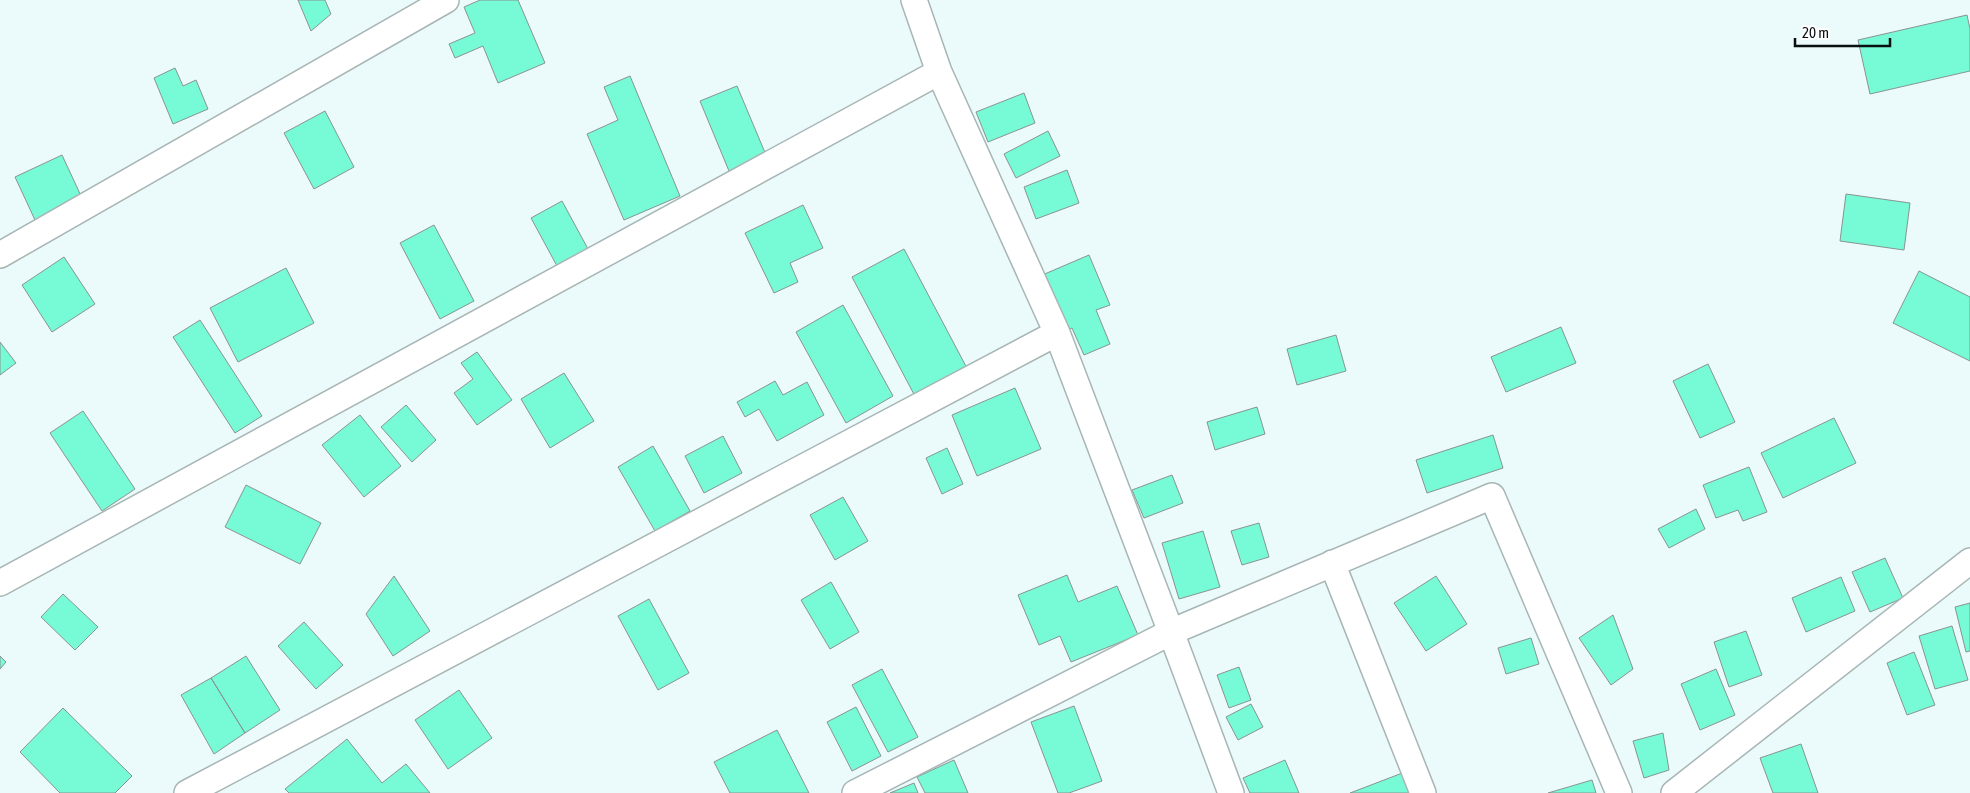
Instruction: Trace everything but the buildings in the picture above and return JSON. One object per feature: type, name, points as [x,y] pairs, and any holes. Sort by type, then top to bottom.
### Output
[{"type":"street","points":[[0,255],[446,0]]},
{"type":"street","points":[[914,0],[939,72],[1057,333],[1230,793]]},
{"type":"street","points":[[0,583],[939,72]]},
{"type":"street","points":[[188,793],[1057,333]]},
{"type":"street","points":[[855,793],[1171,632],[1492,496],[1619,793]]},
{"type":"street","points":[[1674,793],[1970,561]]},
{"type":"street","points":[[1332,563],[1423,793]]}]
